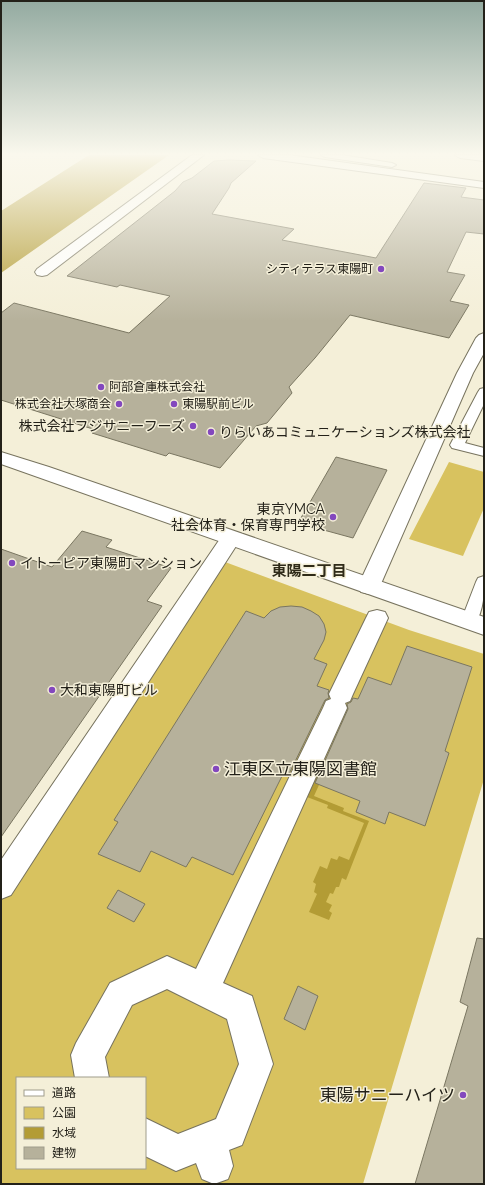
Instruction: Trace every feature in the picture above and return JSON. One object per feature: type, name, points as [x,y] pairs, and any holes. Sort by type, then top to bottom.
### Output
[{"type":"street","points":[[42,272],[125,210]]},
{"type":"street","points":[[369,586],[464,373],[484,338]]},
{"type":"street","points":[[1,458],[477,623]]},
{"type":"street","points":[[1,885],[231,538]]},
{"type":"street","points":[[203,990],[377,618]]},
{"type":"street","points":[[92,1077],[88,1055],[121,994],[168,972],[240,1008],[256,1064],[229,1132],[212,1153],[176,1153],[146,1137]]},
{"type":"lane","points":[[484,392],[456,445],[484,452]]},
{"type":"lane","points":[[477,623],[484,582]]},
{"type":"green space","points":[[449,462],[484,472],[484,508],[463,556],[409,539]]},
{"type":"green space","points":[[217,559],[409,630],[484,654],[484,779],[363,1184],[1,1184],[1,885]]},
{"type":"water","points":[[2,210],[90,210],[1,273]]},
{"type":"water","points":[[323,763],[328,765],[314,796],[344,808],[343,811],[369,821],[346,880],[342,878],[339,887],[336,887],[333,894],[330,893],[326,902],[332,905],[329,911],[332,913],[329,920],[309,912],[317,894],[314,892],[316,884],[313,882],[320,866],[327,869],[331,858],[337,860],[339,856],[349,860],[364,823],[327,808],[328,805],[307,797]]},
{"type":"building","points":[[150,210],[214,210],[212,214],[294,229],[282,240],[376,258],[407,210],[484,210],[484,234],[466,232],[447,272],[465,275],[450,301],[469,305],[449,338],[350,315],[289,387],[292,393],[267,423],[256,426],[220,468],[169,453],[166,456],[92,433],[96,430],[1,400],[1,313],[14,303],[129,333],[170,296],[120,285],[117,287],[67,276]]},
{"type":"building","points":[[336,457],[387,470],[353,538],[298,523]]},
{"type":"building","name":"大和東陽町ビル","points":[[82,531],[112,540],[106,547],[171,568],[147,601],[162,606],[1,837],[1,549],[52,567]]},
{"type":"building","name":"江東区立東陽図書館","points":[[280,607],[302,607],[311,611],[319,616],[324,624],[326,632],[324,640],[314,659],[327,664],[317,686],[329,690],[329,698],[325,700],[289,774],[284,772],[233,875],[192,857],[186,867],[151,851],[140,872],[98,854],[118,822],[114,820],[246,611],[264,618],[271,611]]},
{"type":"building","points":[[407,646],[472,667],[445,751],[449,753],[425,826],[389,812],[385,824],[356,812],[360,801],[315,783],[348,709],[347,704],[351,702],[353,698],[358,699],[368,677],[391,685]]},
{"type":"building","points":[[118,890],[145,904],[134,922],[107,908]]},
{"type":"building","name":"東陽サニーハイツ","points":[[477,938],[484,939],[484,1184],[415,1184],[468,1006],[460,1002]]},
{"type":"building","points":[[298,986],[318,996],[305,1030],[284,1019]]},
{"type":"place","name":"シティテラス東陽町","points":[[381,269]]},
{"type":"place","name":"阿部倉庫株式会社","points":[[101,387]]},
{"type":"place","name":"株式会社大塚商会","points":[[119,404]]},
{"type":"place","name":"東陽駅前ビル","points":[[174,404]]},
{"type":"place","name":"株式会社フジサニーフーズ","points":[[193,426]]},
{"type":"place","name":"りらいあコミュニケーションズ株式会社","points":[[211,432]]},
{"type":"place","name":"東京YMCA 社会体育・保育専門学校","points":[[333,517]]},
{"type":"place","name":"イトーピア東陽町マンション","points":[[12,563]]},
{"type":"place","name":"大和東陽町ビル","points":[[52,690]]},
{"type":"place","name":"江東区立東陽図書館","points":[[216,769]]},
{"type":"place","name":"東陽サニーハイツ","points":[[463,1095]]},
{"type":"district","name":"東陽二丁目","points":[[309,571]]}]
